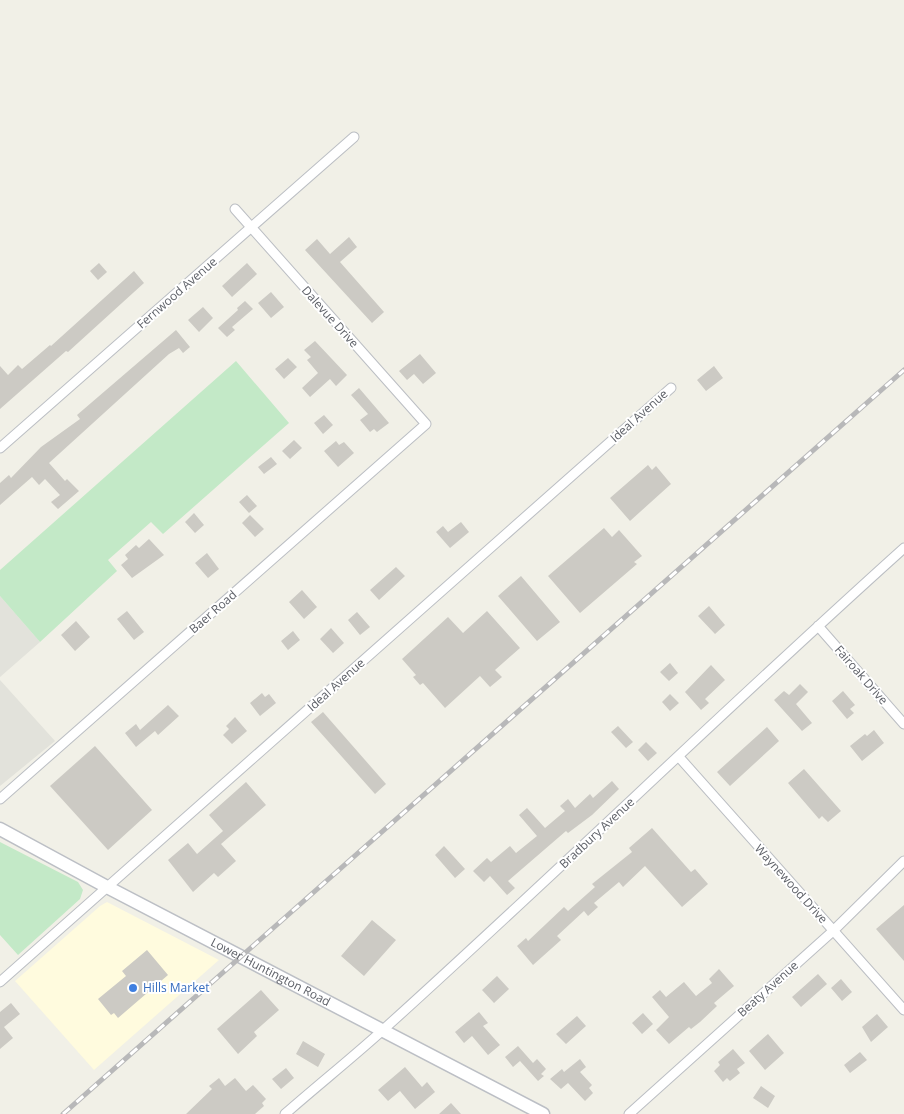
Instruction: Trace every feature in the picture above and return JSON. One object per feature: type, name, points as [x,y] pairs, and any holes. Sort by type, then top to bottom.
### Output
[{"type":"main road","name":"Lower Huntington Road","points":[[0,828],[107,887],[543,1114]]},
{"type":"street","name":"Fernwood Avenue","points":[[0,448],[354,138]]},
{"type":"street","name":"Dalevue Drive","points":[[235,209],[426,424]]},
{"type":"street","name":"Ideal Avenue","points":[[0,982],[672,388]]},
{"type":"street","name":"Baer Road","points":[[0,799],[426,424]]},
{"type":"street","name":"Bradbury Avenue","points":[[285,1114],[382,1031],[904,548]]},
{"type":"street","name":"Fairoak Drive","points":[[818,626],[904,724]]},
{"type":"street","name":"Waynewood Drive","points":[[679,757],[904,1010]]},
{"type":"street","name":"Beaty Avenue","points":[[630,1114],[833,930],[904,861]]},
{"type":"shaded area","points":[[0,596],[40,642],[0,677]]},
{"type":"shaded area","points":[[0,680],[55,741],[0,786]]},
{"type":"shaded area","points":[[107,902],[219,960],[94,1070],[15,981],[100,906]]},
{"type":"green space","points":[[236,361],[289,423],[163,534],[151,522],[108,560],[117,571],[40,642],[0,596],[0,570]]},
{"type":"green space","points":[[0,842],[78,882],[83,890],[80,899],[18,955],[0,935]]},
{"type":"building","points":[[349,237],[357,247],[340,262],[384,312],[372,323],[305,250],[317,239],[330,254]]},
{"type":"building","points":[[99,263],[107,272],[98,280],[90,271]]},
{"type":"building","points":[[247,263],[257,274],[232,297],[222,286]]},
{"type":"building","points":[[134,271],[144,283],[68,352],[66,351],[0,409],[0,366],[8,375],[18,365],[22,369],[51,346]]},
{"type":"building","points":[[271,292],[284,307],[271,318],[258,303]]},
{"type":"building","points":[[245,301],[253,309],[232,327],[235,330],[227,337],[218,328]]},
{"type":"building","points":[[203,307],[213,318],[199,332],[188,320]]},
{"type":"building","points":[[176,330],[190,347],[183,353],[179,348],[169,354],[49,463],[65,481],[67,479],[79,491],[58,509],[51,502],[60,495],[45,479],[39,485],[32,477],[0,505],[0,483],[9,475],[11,478],[41,447],[80,419],[77,415]]},
{"type":"building","points":[[315,341],[347,375],[336,386],[330,379],[310,397],[302,388],[318,373],[307,360],[311,357],[304,350]]},
{"type":"building","points":[[420,354],[436,373],[423,384],[414,374],[407,380],[399,371]]},
{"type":"building","points":[[288,358],[297,367],[284,379],[275,369]]},
{"type":"building","points":[[714,366],[723,378],[706,391],[697,380]]},
{"type":"building","points":[[359,388],[389,423],[377,432],[374,429],[370,432],[360,420],[368,414],[351,395]]},
{"type":"building","points":[[324,415],[333,425],[323,434],[314,423]]},
{"type":"building","points":[[294,440],[302,448],[290,459],[282,451]]},
{"type":"building","points":[[336,441],[339,445],[344,442],[354,453],[338,467],[324,451]]},
{"type":"building","points":[[271,457],[277,464],[264,474],[258,467]]},
{"type":"building","points":[[648,465],[652,470],[656,466],[671,484],[630,521],[610,498]]},
{"type":"building","points":[[247,495],[257,506],[249,513],[239,502]]},
{"type":"building","points":[[194,513],[204,525],[195,533],[185,522]]},
{"type":"building","points":[[250,515],[264,529],[255,537],[242,523]]},
{"type":"building","points":[[461,522],[469,532],[450,548],[436,532],[443,526],[448,532]]},
{"type":"building","points":[[604,528],[612,537],[619,530],[642,556],[634,562],[637,564],[580,613],[548,576]]},
{"type":"building","points":[[149,539],[164,555],[132,578],[121,565],[128,559],[125,555],[136,545],[139,548]]},
{"type":"building","points":[[207,553],[219,569],[208,578],[195,563]]},
{"type":"building","points":[[396,567],[405,576],[379,600],[370,590]]},
{"type":"building","points":[[521,576],[560,622],[537,641],[498,596]]},
{"type":"building","points":[[302,590],[317,607],[304,619],[289,602]]},
{"type":"building","points":[[709,606],[725,625],[715,634],[698,616]]},
{"type":"building","points":[[127,611],[144,632],[134,640],[117,619]]},
{"type":"building","points":[[487,611],[520,648],[495,670],[502,677],[490,687],[480,676],[445,708],[423,683],[420,685],[413,677],[416,675],[402,659],[448,617],[463,633]]},
{"type":"building","points":[[357,612],[370,627],[360,635],[348,620]]},
{"type":"building","points":[[76,621],[90,637],[75,651],[61,635]]},
{"type":"building","points":[[331,628],[344,643],[333,653],[320,639]]},
{"type":"building","points":[[293,631],[300,640],[288,650],[281,641]]},
{"type":"building","points":[[670,663],[678,673],[669,681],[660,672]]},
{"type":"building","points":[[711,665],[725,680],[705,699],[709,703],[701,710],[685,692]]},
{"type":"building","points":[[800,684],[808,692],[796,704],[812,723],[802,731],[774,700],[784,691],[789,695]]},
{"type":"building","points":[[843,691],[855,705],[850,709],[854,713],[847,719],[832,701]]},
{"type":"building","points":[[262,693],[265,697],[269,694],[276,703],[260,716],[250,703]]},
{"type":"building","points":[[670,694],[679,703],[670,711],[662,702]]},
{"type":"building","points":[[168,705],[179,716],[158,735],[155,731],[136,747],[125,733],[136,724],[140,730]]},
{"type":"building","points":[[323,712],[386,784],[375,794],[311,722]]},
{"type":"building","points":[[235,717],[247,731],[232,744],[223,735],[229,729],[226,726]]},
{"type":"building","points":[[618,726],[633,742],[626,748],[611,732]]},
{"type":"building","points":[[767,727],[779,741],[730,786],[717,772]]},
{"type":"building","points":[[874,730],[884,743],[862,761],[850,746],[865,734],[867,736]]},
{"type":"building","points":[[646,742],[657,753],[648,761],[638,750]]},
{"type":"building","points":[[95,746],[152,810],[108,850],[50,786]]},
{"type":"building","points":[[804,769],[841,811],[828,822],[822,816],[819,819],[788,783]]},
{"type":"building","points":[[612,781],[619,789],[592,815],[568,833],[566,831],[508,881],[515,888],[507,895],[490,876],[484,882],[473,871],[487,858],[491,862],[510,846],[516,853],[537,836],[519,815],[527,808],[545,828],[565,811],[560,806],[568,799],[575,808],[590,794],[593,798]]},
{"type":"building","points":[[246,782],[266,805],[221,844],[236,861],[218,877],[214,873],[193,892],[168,860],[188,843],[197,854],[223,831],[209,815]]},
{"type":"building","points":[[652,828],[691,872],[695,869],[708,884],[682,907],[645,866],[623,887],[619,882],[594,903],[598,907],[588,916],[584,911],[557,936],[561,940],[533,965],[517,946],[526,938],[528,941],[564,907],[568,911],[595,887],[592,884],[632,852],[629,848]]},
{"type":"building","points":[[444,846],[465,869],[455,878],[435,855]]},
{"type":"building","points":[[904,905],[904,961],[876,929]]},
{"type":"building","points":[[372,920],[396,940],[364,976],[341,956]]},
{"type":"building","name":"Hills Market","points":[[147,950],[168,975],[118,1018],[114,1013],[111,1015],[98,999],[126,976],[122,971]]},
{"type":"building","points":[[719,969],[734,986],[714,1003],[717,1006],[700,1022],[691,1029],[689,1027],[669,1044],[656,1030],[669,1017],[652,997],[660,990],[666,997],[684,982],[696,996],[712,983],[709,979]]},
{"type":"building","points":[[818,974],[827,984],[801,1007],[792,997]]},
{"type":"building","points":[[497,976],[509,989],[494,1003],[482,990]]},
{"type":"building","points":[[841,979],[852,992],[842,1001],[831,988]]},
{"type":"building","points":[[261,990],[279,1010],[254,1032],[257,1036],[238,1054],[217,1029]]},
{"type":"building","points":[[11,1003],[20,1014],[4,1027],[13,1038],[0,1049],[0,1012]]},
{"type":"building","points":[[479,1012],[488,1023],[483,1026],[500,1045],[488,1055],[472,1036],[464,1043],[455,1032]]},
{"type":"building","points":[[643,1013],[653,1024],[642,1034],[632,1023]]},
{"type":"building","points":[[877,1014],[888,1027],[871,1042],[862,1027]]},
{"type":"building","points":[[577,1016],[586,1026],[566,1044],[556,1034]]},
{"type":"building","points":[[768,1034],[784,1053],[765,1070],[749,1051]]},
{"type":"building","points":[[303,1041],[325,1054],[318,1067],[296,1054]]},
{"type":"building","points":[[518,1046],[533,1063],[537,1059],[546,1069],[541,1074],[544,1076],[538,1081],[520,1061],[513,1067],[505,1057]]},
{"type":"building","points":[[733,1049],[745,1063],[737,1069],[740,1073],[730,1081],[727,1078],[723,1082],[714,1071],[720,1065],[718,1062]]},
{"type":"building","points":[[860,1052],[867,1060],[850,1073],[844,1065]]},
{"type":"building","points":[[580,1059],[586,1067],[580,1072],[592,1085],[589,1088],[593,1093],[585,1101],[568,1083],[561,1089],[550,1079],[562,1069],[564,1072]]},
{"type":"building","points":[[405,1067],[422,1087],[427,1082],[435,1092],[415,1109],[400,1091],[388,1101],[378,1090]]},
{"type":"building","points":[[286,1068],[294,1078],[281,1089],[272,1079]]},
{"type":"building","points":[[219,1078],[225,1086],[235,1078],[246,1091],[253,1085],[266,1099],[262,1103],[264,1106],[255,1114],[186,1114],[212,1089],[209,1086]]},
{"type":"building","points":[[761,1086],[775,1096],[768,1108],[753,1098]]},
{"type":"building","points":[[451,1103],[461,1114],[439,1114]]},
{"type":"railway","points":[[63,1114],[904,370]]},
{"type":"place","name":"Hills Market","points":[[133,988]]}]
